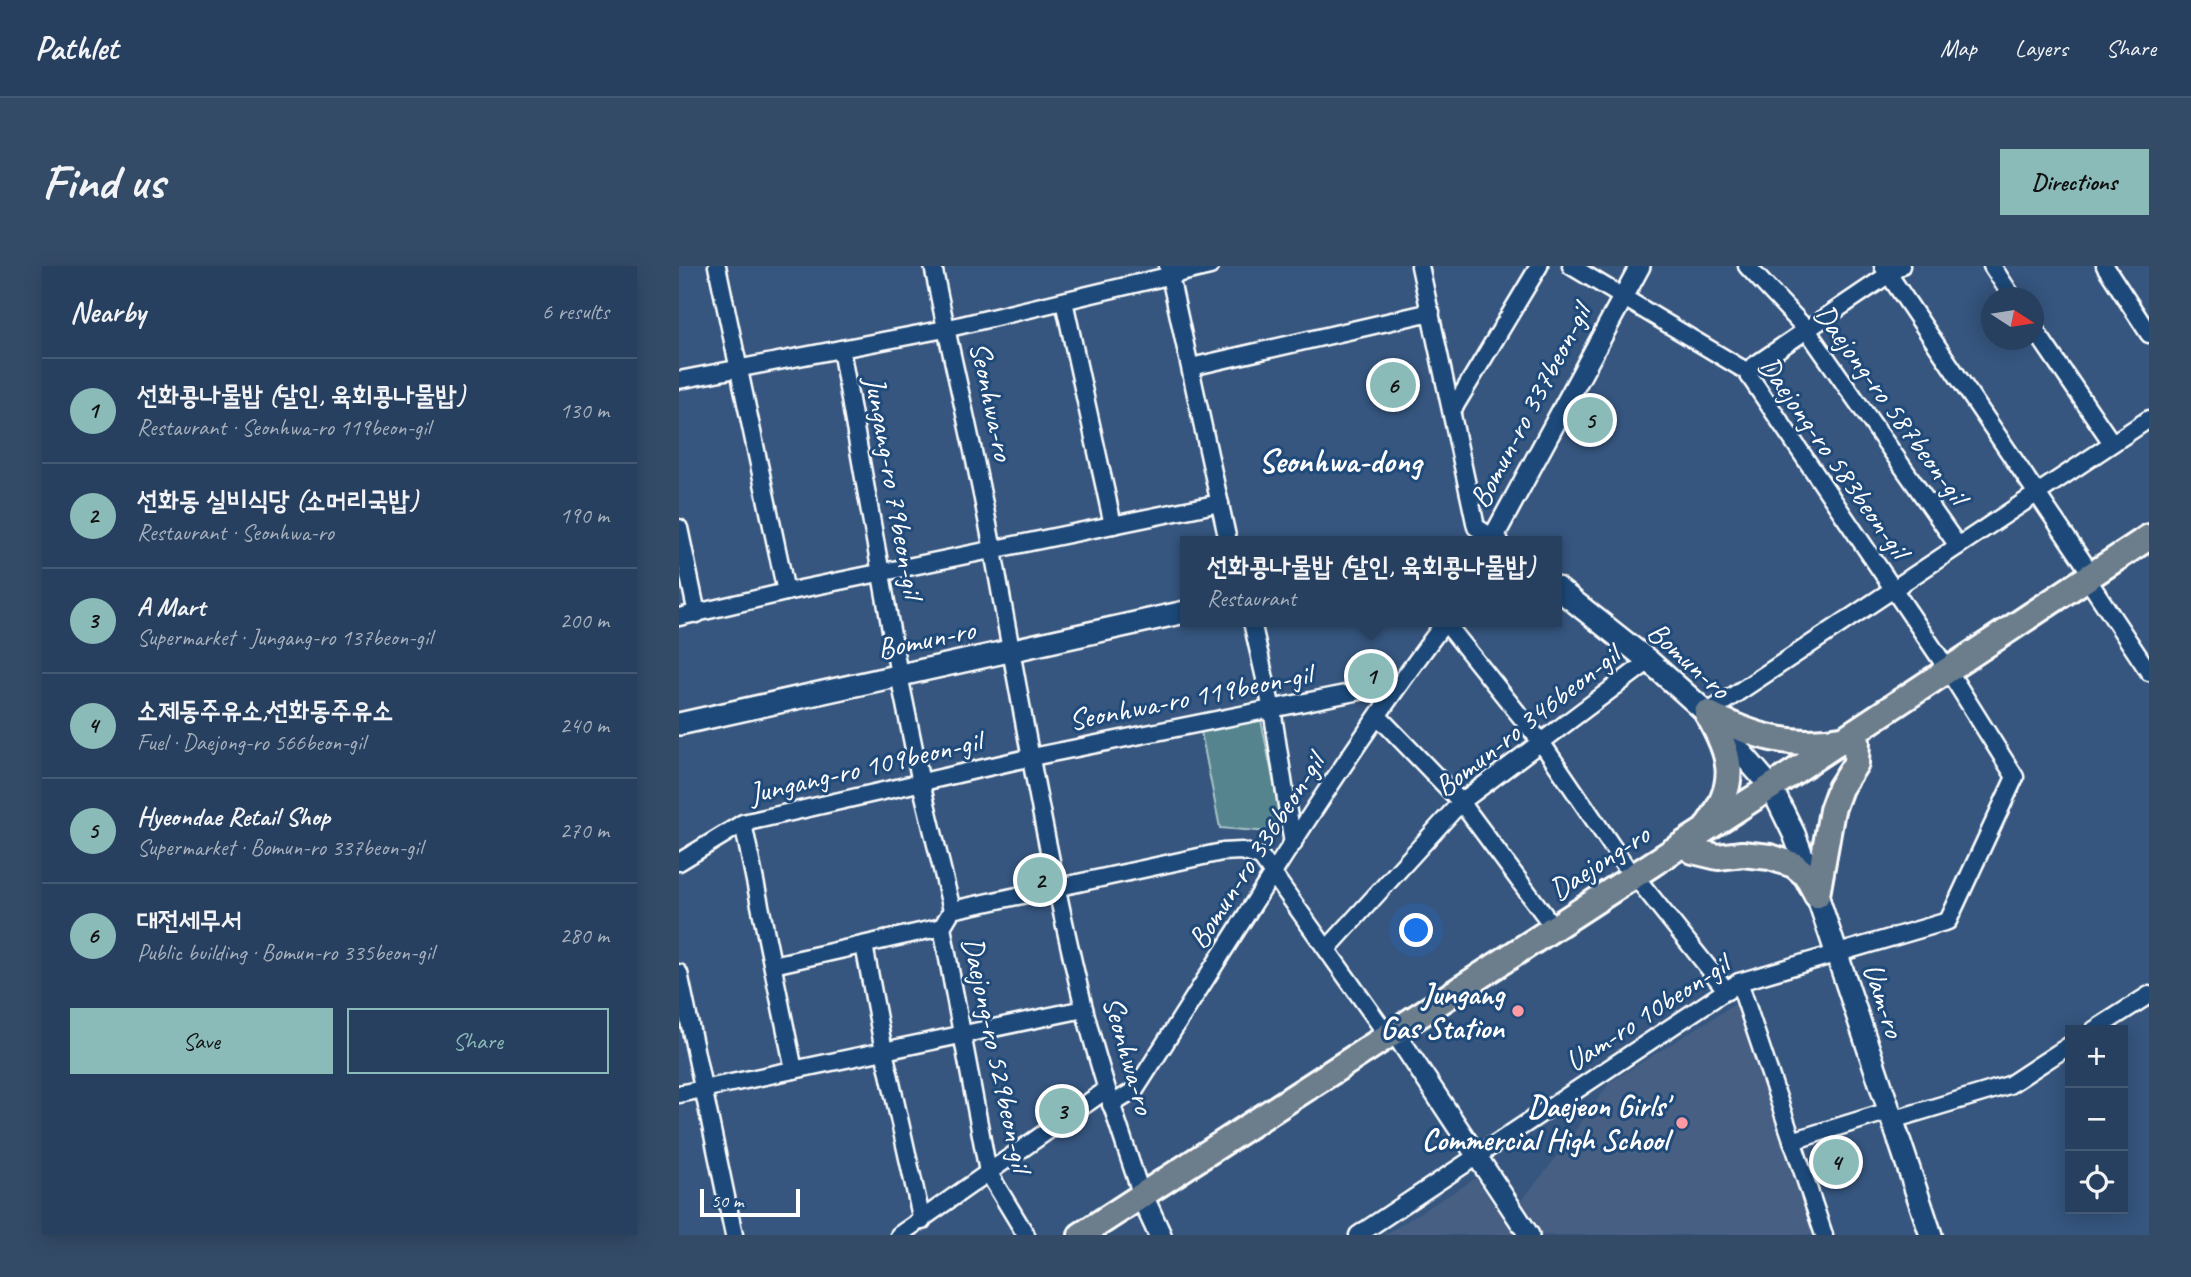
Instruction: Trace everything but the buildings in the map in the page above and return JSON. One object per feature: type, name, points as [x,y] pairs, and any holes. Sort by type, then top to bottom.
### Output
[{"type":"main road","name":"Daejong-ro","points":[[1081,1235],[1146,1203],[1698,842],[2092,580],[2149,537]]},
{"type":"main road","name":"Daejong-ro","points":[[2092,580],[2149,548]]},
{"type":"main road","name":"Bomun-ro","points":[[1562,593],[1649,661],[1707,713],[1773,792]]},
{"type":"main road","name":"Bomun-ro","points":[[679,724],[1180,613]]},
{"type":"main road","points":[[1707,713],[1738,729],[1770,739],[1807,743],[1851,739],[1856,763],[1840,788],[1832,810],[1817,895]]},
{"type":"main road","points":[[1707,713],[1724,743],[1729,770],[1725,797],[1698,842],[1718,857],[1742,854],[1770,857],[1794,865],[1806,875],[1817,895]]},
{"type":"main road","name":"Uam-ro","points":[[1773,792],[1794,834],[1817,895],[1931,1235]]},
{"type":"main road","name":"Daejong-ro","points":[[1395,1039],[1554,928],[1638,881]]},
{"type":"main road","name":"Daejong-ro","points":[[1110,1235],[1146,1203]]},
{"type":"main road","name":"Seonhwa-ro","points":[[1146,1203],[1160,1235]]},
{"type":"street","points":[[717,266],[786,592]]},
{"type":"street","name":"Seonhwa-ro","points":[[933,266],[993,549],[1010,651],[1084,1009],[1109,1097],[1146,1203]]},
{"type":"street","name":"Jungang-ro 79beon-gil","points":[[679,380],[946,329],[1064,301],[1169,271],[1210,266]]},
{"type":"street","points":[[1420,266],[1476,527],[1487,536]]},
{"type":"street","points":[[1452,411],[1539,266]]},
{"type":"street","name":"Daejong-ro 583beon-gil","points":[[1571,266],[1746,371],[1950,674],[2015,777],[1948,921],[1837,953]]},
{"type":"street","name":"Bomun-ro 337beon-gil","points":[[1494,536],[1640,266]]},
{"type":"street","name":"Daejong-ro 587beon-gil","points":[[1747,266],[1807,330],[1958,546]]},
{"type":"street","points":[[1992,266],[2006,287]]},
{"type":"street","points":[[2105,266],[2149,334]]},
{"type":"street","points":[[1746,371],[1891,269],[2149,672]]},
{"type":"street","points":[[1169,271],[1227,536]]},
{"type":"street","points":[[1064,301],[1113,525]]},
{"type":"street","points":[[1191,367],[1431,312]]},
{"type":"street","points":[[2044,343],[2112,443]]},
{"type":"street","name":"Jungang-ro 79beon-gil","points":[[841,349],[899,676]]},
{"type":"street","points":[[1707,713],[2149,419]]},
{"type":"street","points":[[679,617],[786,592],[1220,503]]},
{"type":"street","points":[[679,528],[697,614]]},
{"type":"street","points":[[1253,627],[1272,709],[1293,844]]},
{"type":"street","name":"Bomun-ro 336beon-gil","points":[[899,1235],[988,1172],[1109,1097],[1136,1090],[1273,874],[1400,683],[1441,627]]},
{"type":"street","points":[[1449,627],[1541,742],[1638,881],[1733,986],[1792,1141],[1823,1235]]},
{"type":"street","name":"Bomun-ro 346beon-gil","points":[[1327,949],[1461,802],[1649,661]]},
{"type":"street","name":"Daejong-ro 529beon-gil","points":[[899,676],[921,783],[952,909],[942,927],[988,1172],[1026,1235]]},
{"type":"street","name":"Seonhwa-ro 119beon-gil","points":[[1032,757],[1400,683]]},
{"type":"street","points":[[1378,716],[1461,802],[1554,928]]},
{"type":"street","name":"Jungang-ro 109beon-gil","points":[[679,862],[743,823],[1032,757]]},
{"type":"street","points":[[743,823],[794,1070]]},
{"type":"street","points":[[952,909],[1222,852],[1241,851],[1261,857],[1478,1156],[1529,1235]]},
{"type":"street","points":[[773,965],[942,927]]},
{"type":"street","points":[[864,944],[884,1051],[922,1221]]},
{"type":"street","name":"Uam-ro 10beon-gil","points":[[1358,1235],[1733,986],[1837,953]]},
{"type":"street","points":[[679,973],[734,1235]]},
{"type":"street","points":[[2102,1025],[2149,995]]},
{"type":"street","points":[[679,1094],[1084,1009]]},
{"type":"street","points":[[1792,1141],[2009,1085],[2065,1048]]},
{"type":"shaded area","name":"Daejeon Girls' Commercial High School","points":[[1745,998],[1816,1235],[1540,1235],[1519,1204],[1610,1082]]},
{"type":"shaded area","points":[[1476,1178],[1514,1235],[1384,1235]]},
{"type":"green space","points":[[1261,720],[1284,833],[1220,828],[1201,732]]},
{"type":"place","name":"대전세무서","points":[[1393,385]]},
{"type":"place","name":"Hyeondae Retail Shop","points":[[1590,420]]},
{"type":"place","name":"선화콩나물밥 (달인, 육회콩나물밥)","points":[[1371,676]]},
{"type":"place","name":"선화동 실비식당 (소머리국밥)","points":[[1040,880]]},
{"type":"place","name":"Jungang Gas Station","points":[[1518,1011]]},
{"type":"place","name":"A Mart","points":[[1062,1111]]},
{"type":"place","name":"Daejeon Girls' Commercial High School","points":[[1682,1123]]},
{"type":"place","name":"소제동주유소;선화동주유소","points":[[1836,1162]]},
{"type":"district","name":"Seonhwa-dong","points":[[1340,461]]}]
